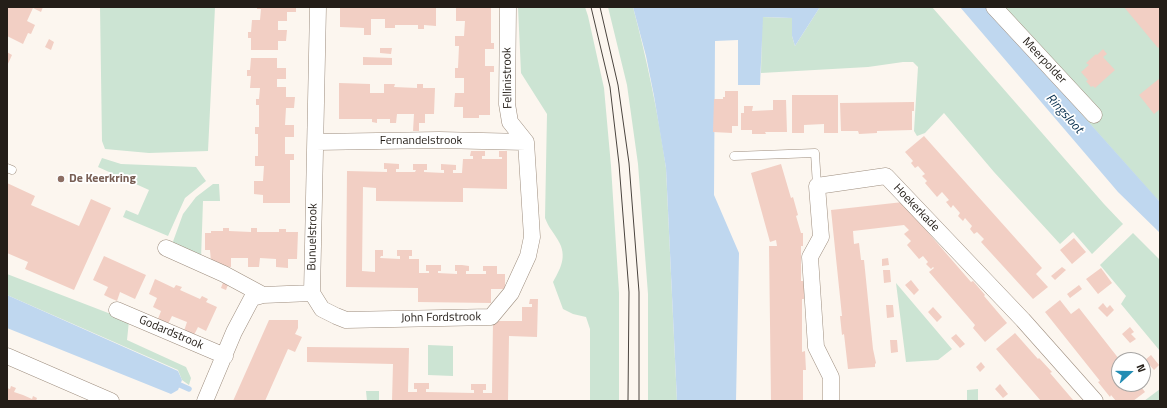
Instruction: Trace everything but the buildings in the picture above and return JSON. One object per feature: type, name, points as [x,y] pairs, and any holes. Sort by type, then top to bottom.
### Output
[{"type":"street","name":"Bunuelstrook","points":[[312,293],[318,7]]},
{"type":"street","name":"Fellinistrook","points":[[508,7],[507,104],[510,122],[526,142]]},
{"type":"street","name":"Meerpolder","points":[[994,7],[1094,114]]},
{"type":"street","name":"Fernandelstrook","points":[[316,142],[440,140],[526,142]]},
{"type":"street","name":"John Fordstrook","points":[[312,293],[322,308],[346,320],[491,317],[510,293],[528,256],[532,237],[526,142]]},
{"type":"street","name":"Hoekerkade","points":[[817,186],[886,176],[1024,320],[1095,401]]},
{"type":"street","points":[[817,186],[821,237],[810,256],[816,347],[831,377],[831,401]]},
{"type":"street","points":[[166,248],[224,274],[263,295]]},
{"type":"street","points":[[205,401],[234,332],[252,298],[263,295],[312,293]]},
{"type":"street","name":"Godardstrook","points":[[117,310],[225,356]]},
{"type":"street","points":[[7,356],[111,401]]},
{"type":"lane","points":[[734,156],[815,153],[817,186]]},
{"type":"green space","points":[[100,7],[215,7],[208,151],[149,153],[105,149],[102,141]]},
{"type":"green space","points":[[518,7],[585,7],[588,16],[604,88],[611,166],[619,293],[619,401],[590,401],[590,329],[586,317],[573,314],[563,309],[553,282],[559,271],[563,254],[560,243],[545,218],[547,114],[521,73]]},
{"type":"green space","points":[[608,7],[633,7],[659,127],[666,168],[677,401],[648,401],[648,294],[638,164],[627,85]]},
{"type":"green space","points":[[820,7],[932,7],[1123,224],[1092,254],[1073,232],[1060,244],[994,172],[944,113],[925,133],[917,136],[914,131],[918,67],[913,62],[868,67],[761,73],[762,17],[792,18],[792,36],[795,46]]},
{"type":"green space","points":[[986,7],[1160,7],[1160,202],[1154,196]]},
{"type":"green space","points":[[102,158],[121,164],[196,167],[206,181],[185,198],[168,236],[123,217],[126,210],[138,215],[149,190],[98,167]]},
{"type":"green space","points":[[213,184],[219,184],[220,201],[203,201],[201,259],[171,247],[183,214],[196,197]]},
{"type":"green space","points":[[1133,233],[1160,260],[1160,351],[1121,304],[1126,296],[1100,265]]},
{"type":"green space","points":[[7,274],[129,321],[127,340],[186,367],[191,378],[189,385],[182,380],[178,370],[7,295]]},
{"type":"green space","points":[[896,283],[952,349],[938,360],[906,362]]},
{"type":"green space","points":[[428,345],[453,346],[453,376],[428,375]]},
{"type":"green space","points":[[978,389],[978,401],[967,401],[967,390]]},
{"type":"green space","points":[[1160,389],[1160,401],[1144,401]]},
{"type":"green space","points":[[366,391],[379,391],[379,401],[367,401]]},
{"type":"water","points":[[633,7],[820,7],[795,46],[792,36],[792,18],[763,17],[760,85],[738,85],[738,40],[715,41],[714,195],[739,253],[736,401],[677,401],[666,168],[646,56]]},
{"type":"water","name":"Ringsloot","points":[[960,7],[986,7],[1160,202],[1160,233],[1118,192]]},
{"type":"water","points":[[7,295],[178,371],[182,380],[178,390],[171,394],[7,328]]},
{"type":"waterway","points":[[180,385],[189,389]]},
{"type":"tram line","points":[[591,7],[610,87],[619,164],[629,292],[628,401]]},
{"type":"tram line","points":[[600,7],[618,85],[629,163],[639,292],[639,401]]},
{"type":"place","name":"De Keerkring","points":[[61,179]]}]
